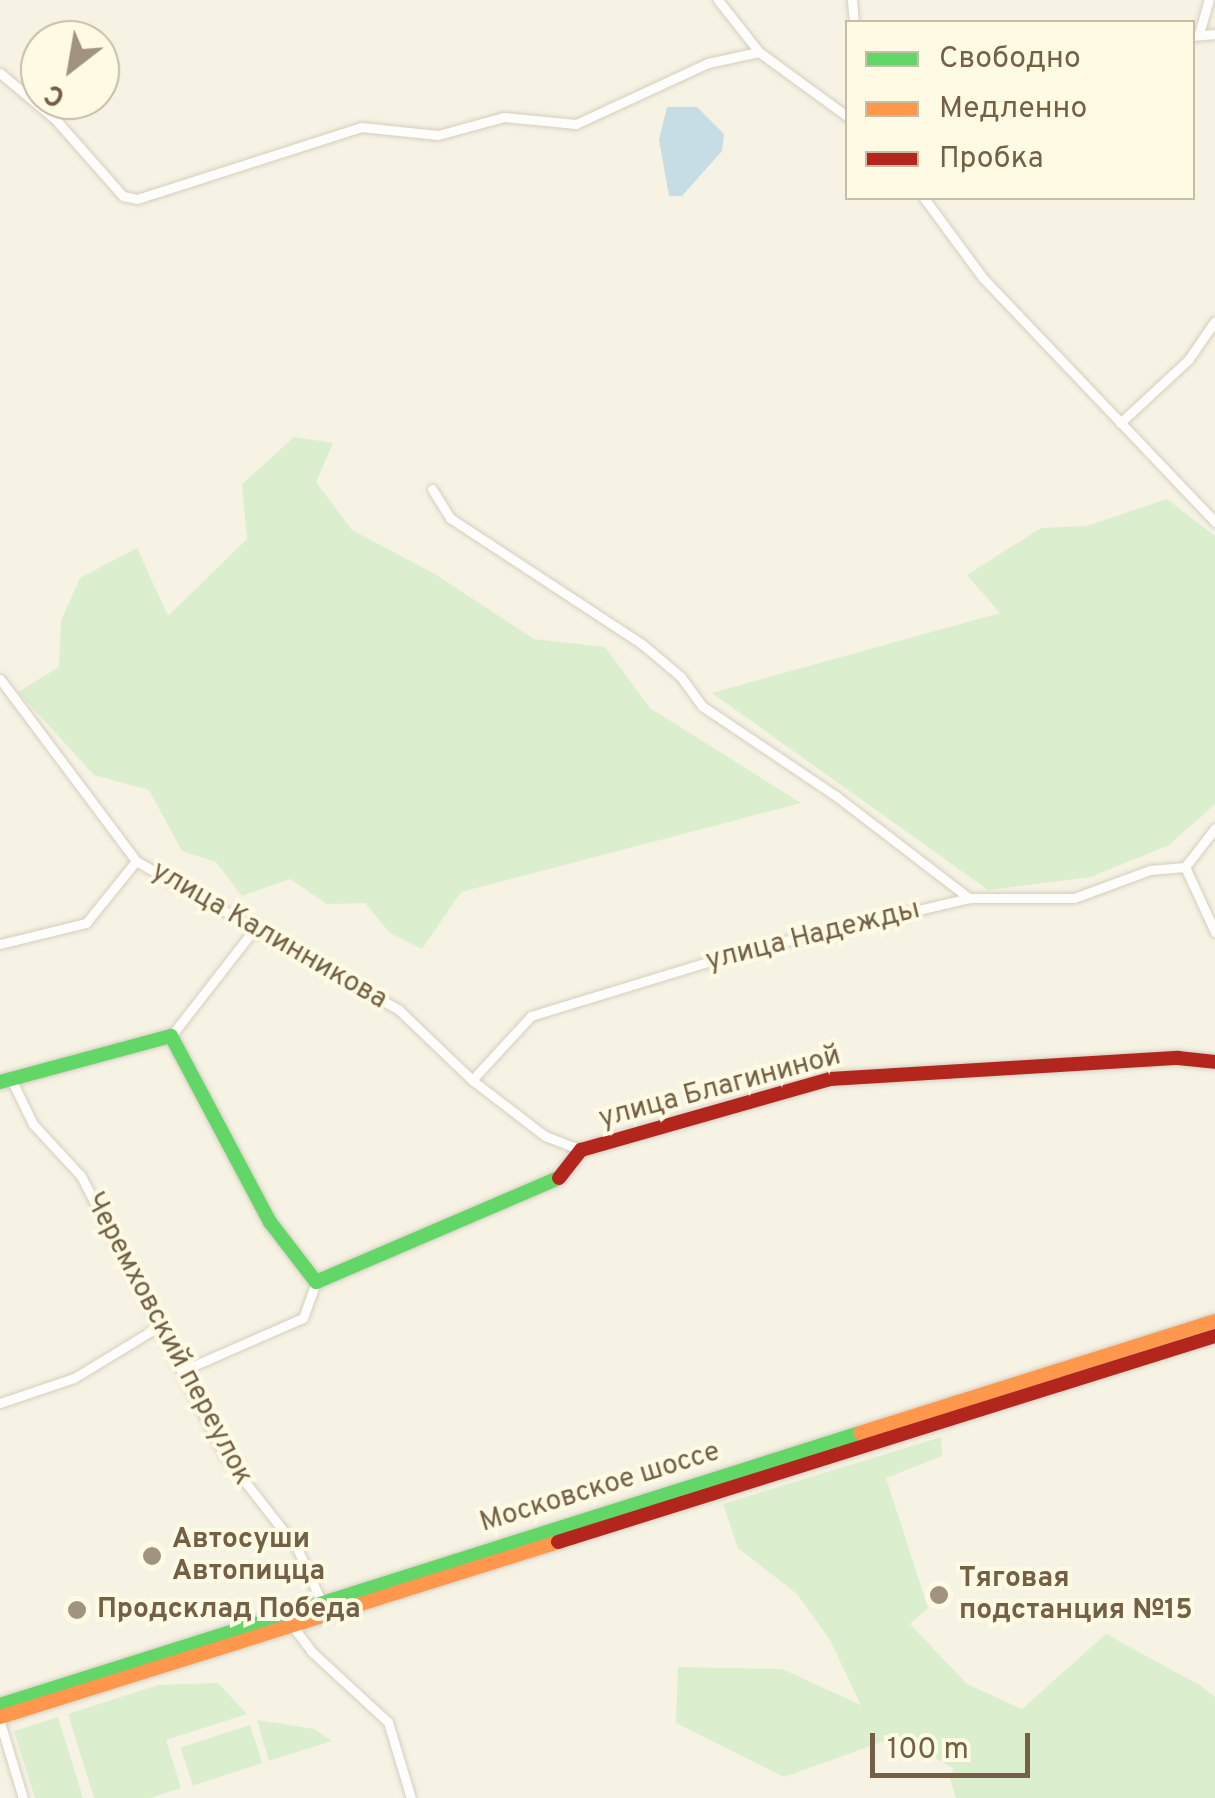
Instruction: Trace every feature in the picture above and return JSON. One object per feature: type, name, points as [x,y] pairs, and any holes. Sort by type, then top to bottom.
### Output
[{"type":"main road","points":[[6,1081],[172,1036],[270,1222],[316,1282]]},
{"type":"main road","name":"улица Благининой","points":[[316,1282],[560,1178],[580,1150],[830,1079],[1178,1058],[1215,1062]]},
{"type":"main road","name":"Московское шоссе","points":[[0,1719],[289,1619],[322,1602],[1215,1321]]},
{"type":"main road","name":"Московское шоссе","points":[[0,1704],[1215,1336]]},
{"type":"street","points":[[718,0],[759,52],[845,115]]},
{"type":"street","points":[[1209,0],[1196,35],[1215,34]]},
{"type":"street","points":[[0,73],[54,119],[123,196],[138,199],[361,127],[438,135],[504,117],[576,124],[708,63],[759,52]]},
{"type":"street","points":[[926,200],[984,278],[1215,522]]},
{"type":"street","points":[[1120,423],[1188,360],[1215,321]]},
{"type":"street","points":[[432,489],[450,518],[642,644],[681,676],[702,706],[970,898]]},
{"type":"street","name":"улица Калинникова","points":[[0,679],[136,861],[398,1010],[472,1080],[545,1136],[580,1150]]},
{"type":"street","points":[[1215,828],[1184,867],[1215,932]]},
{"type":"street","points":[[0,944],[86,923],[136,861]]},
{"type":"street","name":"улица Надежды","points":[[472,1080],[531,1016],[743,951],[970,898],[1074,898],[1150,870],[1184,867]]},
{"type":"street","points":[[172,1036],[255,928]]},
{"type":"street","name":"Черемховский переулок","points":[[6,1081],[33,1124],[81,1176],[225,1456],[297,1548],[322,1602]]},
{"type":"street","points":[[184,1370],[303,1318],[316,1282]]},
{"type":"street","points":[[0,1403],[74,1378],[161,1325]]},
{"type":"street","points":[[289,1619],[311,1652],[388,1722],[411,1798]]},
{"type":"street","points":[[0,1719],[24,1798]]},
{"type":"green space","points":[[294,437],[333,443],[316,482],[352,530],[435,574],[534,639],[605,647],[650,708],[801,803],[461,892],[422,949],[390,933],[365,903],[327,904],[290,879],[242,896],[216,862],[182,851],[149,790],[94,775],[18,692],[59,667],[61,621],[80,578],[137,548],[168,616],[247,539],[242,484]]},
{"type":"green space","points":[[1167,499],[1215,536],[1215,804],[1169,845],[1091,877],[988,890],[712,693],[1000,613],[967,575],[1041,528],[1087,526]]},
{"type":"green space","points":[[941,1437],[942,1456],[886,1478],[928,1608],[910,1624],[967,1684],[1022,1709],[1106,1634],[1201,1686],[1215,1697],[1215,1798],[956,1798],[949,1775],[954,1769],[898,1736],[784,1777],[676,1723],[678,1667],[782,1669],[861,1705],[830,1640],[797,1594],[738,1548],[723,1504]]},
{"type":"green space","points":[[218,1683],[247,1714],[166,1740],[181,1788],[150,1798],[94,1798],[68,1714],[158,1685]]},
{"type":"green space","points":[[58,1717],[83,1798],[35,1798],[14,1731]]},
{"type":"green space","points":[[257,1720],[314,1729],[332,1741],[269,1761]]},
{"type":"green space","points":[[250,1725],[262,1763],[193,1786],[181,1748]]},
{"type":"water","points":[[667,107],[697,107],[724,134],[722,151],[682,196],[669,196],[659,140]]},
{"type":"traffic: fast","points":[[0,1082],[171,1036],[270,1222],[316,1282],[559,1178]]},
{"type":"traffic: fast","points":[[0,1705],[860,1433]]},
{"type":"traffic: slow","points":[[860,1433],[1215,1321]]},
{"type":"traffic: slow","points":[[0,1717],[558,1542]]},
{"type":"traffic: jam","points":[[559,1178],[581,1150],[830,1079],[1178,1058],[1215,1062]]},
{"type":"traffic: jam","points":[[558,1542],[1215,1336]]},
{"type":"place","name":"Автосуши Автопицца","points":[[152,1556]]},
{"type":"place","name":"Тяговая подстанция №15","points":[[939,1595]]},
{"type":"place","name":"Продсклад Победа","points":[[77,1610]]}]
